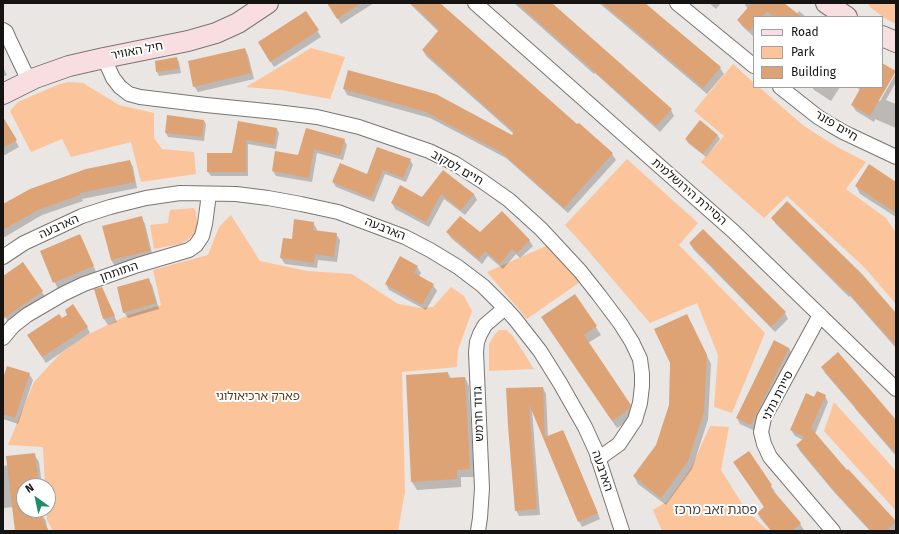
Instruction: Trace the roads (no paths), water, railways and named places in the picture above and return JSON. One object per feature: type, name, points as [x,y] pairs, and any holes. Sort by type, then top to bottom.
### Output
[{"type":"street","name":"חיל האוויר","points":[[3,94],[29,81],[69,66],[188,41],[216,33],[238,23],[268,3]]},
{"type":"street","name":"הסיירת הירושלמית","points":[[475,3],[733,231],[896,389]]},
{"type":"street","points":[[677,3],[753,65]]},
{"type":"street","points":[[828,4],[845,16]]},
{"type":"street","points":[[3,30],[6,32],[29,81]]},
{"type":"street","points":[[883,36],[896,42]]},
{"type":"street","name":"חיים לסקוב","points":[[104,58],[113,78],[120,87],[129,94],[140,97],[316,117],[358,127],[429,151],[454,163],[509,200],[541,229],[585,277],[620,323],[632,342],[640,359],[642,386],[640,403],[635,420],[619,444],[598,459]]},
{"type":"street","name":"חיים פזנר","points":[[781,88],[818,117],[831,125],[896,157]]},
{"type":"street","name":"הארבעה","points":[[3,257],[24,243],[82,216],[146,198],[180,193],[236,194],[268,198],[338,212],[405,237],[447,260],[483,286],[506,308],[540,351],[585,427],[598,459],[622,531]]},
{"type":"street","name":"התותחן","points":[[3,338],[13,326],[27,315],[63,294],[84,284],[138,265],[189,250],[196,245],[202,236],[209,194]]},
{"type":"street","name":"גדוד חרמש","points":[[478,531],[482,488],[476,352],[477,342],[485,325],[506,308]]},
{"type":"street","name":"סיירת גולני","points":[[820,315],[764,418],[761,432],[764,444],[770,457],[833,531]]},
{"type":"district","name":"פסגת זאב מרכז","points":[[716,510]]},
{"type":"park label","name":"פארק ארכיאולוגי","points":[[258,397]]}]
